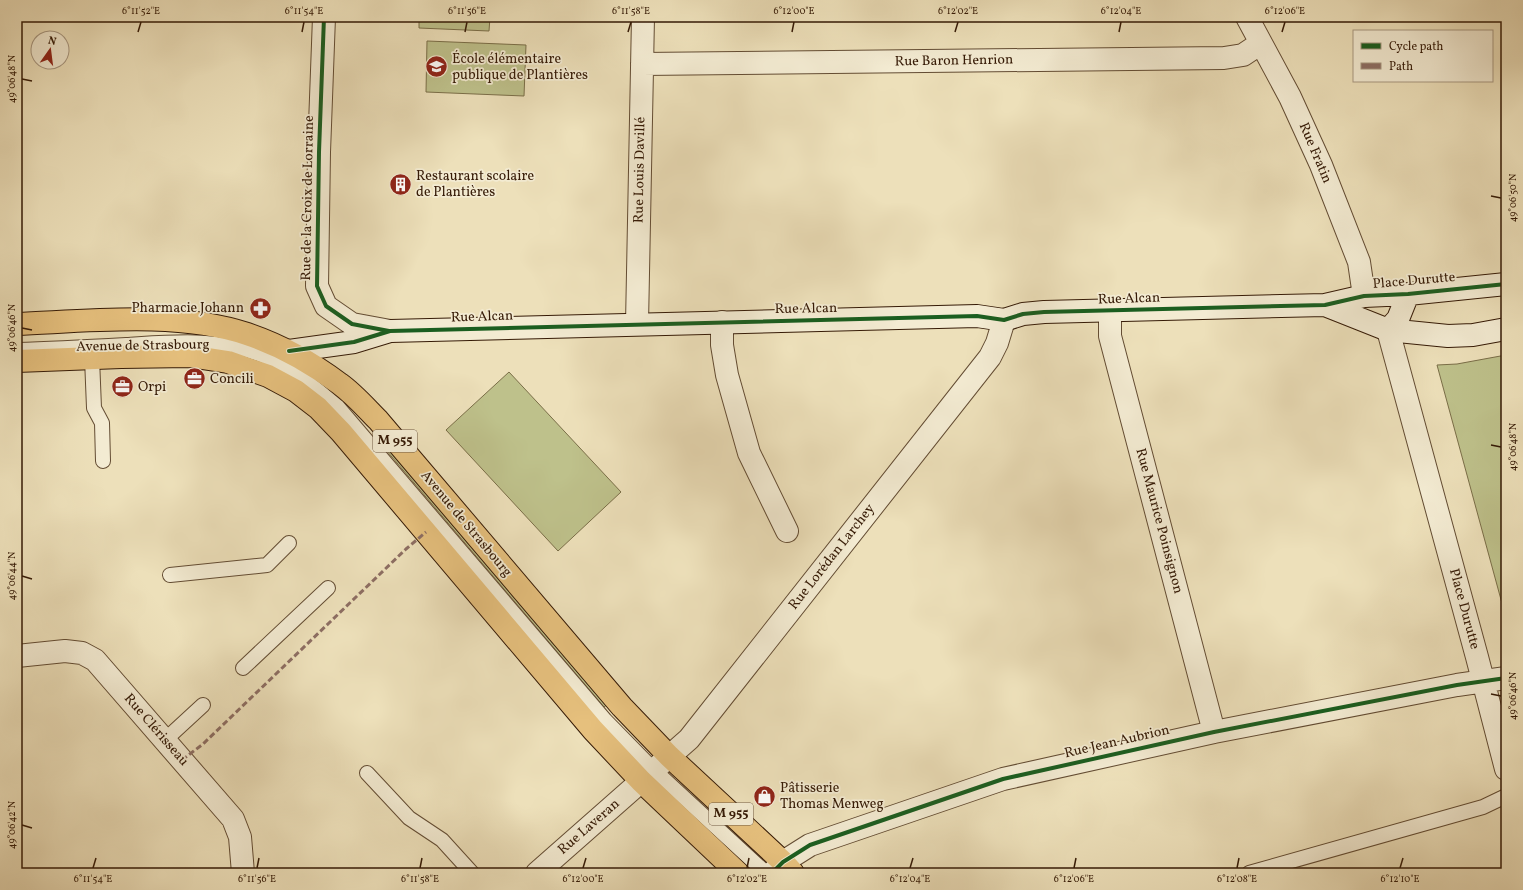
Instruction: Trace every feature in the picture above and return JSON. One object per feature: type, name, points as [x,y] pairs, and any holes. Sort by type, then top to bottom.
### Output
[{"type":"main road","name":"Avenue de Strasbourg","points":[[17,324],[163,320],[206,325],[246,334],[289,351],[341,384],[378,420],[622,707],[654,769],[738,873]]},
{"type":"main road","name":"Avenue de Strasbourg","points":[[17,362],[92,358],[189,356],[228,362],[268,376],[296,391],[318,408],[341,432],[593,730],[654,769],[776,871]]},
{"type":"street","name":"Rue de la Croix de Lorraine","points":[[324,17],[319,152],[317,286],[326,306],[352,324],[390,331]]},
{"type":"street","name":"Rue Louis Davillé","points":[[637,324],[644,17]]},
{"type":"street","name":"Rue Fratin","points":[[1247,17],[1290,97],[1321,165],[1359,262],[1364,296]]},
{"type":"street","name":"Rue Baron Henrion","points":[[642,64],[1224,58],[1243,55],[1261,43]]},
{"type":"street","name":"Place Durutte","points":[[1325,305],[1364,296],[1408,294],[1506,284]]},
{"type":"street","points":[[1388,330],[1398,319],[1408,294]]},
{"type":"street","name":"Rue Alcan","points":[[289,351],[354,342],[390,331],[978,316],[1004,320],[1023,314],[1110,310],[1325,305]]},
{"type":"street","points":[[1325,305],[1388,330],[1448,336],[1473,335],[1506,329]]},
{"type":"street","name":"Rue Maurice Poinsignon","points":[[1110,310],[1110,336],[1214,732]]},
{"type":"street","name":"Rue Lorédan Larchey","points":[[654,769],[689,739],[990,357],[997,343],[1004,320]]},
{"type":"street","points":[[722,322],[722,345],[727,375],[749,453],[787,531]]},
{"type":"street","name":"Place Durutte","points":[[1388,330],[1484,682],[1506,769]]},
{"type":"street","name":"Rue Clérisseau","points":[[17,656],[65,651],[82,653],[95,660],[233,819],[240,837],[243,873]]},
{"type":"street","points":[[1484,682],[1506,678]]},
{"type":"street","name":"Rue Jean Aubrion","points":[[776,871],[810,846],[1003,779],[1214,732],[1457,685],[1484,682]]},
{"type":"street","name":"Rue Laveran","points":[[537,873],[654,769]]},
{"type":"lane","name":"Avenue de Strasbourg","points":[[17,350],[179,342],[210,342],[265,357],[289,369],[308,381],[338,407],[605,720],[654,769],[776,871]]},
{"type":"lane","points":[[92,358],[94,408],[102,423],[103,461]]},
{"type":"lane","points":[[170,576],[267,565],[289,543]]},
{"type":"lane","points":[[243,668],[328,588]]},
{"type":"lane","points":[[165,740],[203,705]]},
{"type":"lane","points":[[367,773],[409,818],[442,840],[472,873]]},
{"type":"lane","points":[[1249,873],[1483,807],[1506,796]]},
{"type":"green space","points":[[419,17],[490,17],[489,31],[419,28]]},
{"type":"green space","points":[[427,41],[526,45],[524,96],[426,92]]},
{"type":"green space","points":[[1506,355],[1506,618],[1437,365],[1457,364]]},
{"type":"green space","points":[[509,372],[621,492],[558,551],[446,430]]},
{"type":"green space","points":[[378,434],[608,704],[604,707],[375,437]]},
{"type":"marked path","points":[[182,760],[203,744],[406,549],[426,532]]},
{"type":"cycle path","points":[[324,17],[319,152],[317,286],[326,306],[352,324],[389,331]]},
{"type":"cycle path","points":[[289,351],[354,342],[390,331],[977,316],[1004,320],[1023,314],[1044,312],[1325,305],[1364,296],[1408,294],[1506,284]]},
{"type":"cycle path","points":[[772,873],[783,862],[810,845],[1003,779],[1214,732],[1457,685],[1506,678]]},
{"type":"place","name":"École élémentaire publique de Plantières","points":[[437,67]]},
{"type":"place","name":"Restaurant scolaire de Plantières","points":[[400,184]]},
{"type":"place","name":"Pharmacie Johann","points":[[260,308]]},
{"type":"place","name":"Concili","points":[[195,379]]},
{"type":"place","name":"Orpi","points":[[123,387]]},
{"type":"place","name":"Pâtisserie Thomas Menweg","points":[[765,796]]}]
